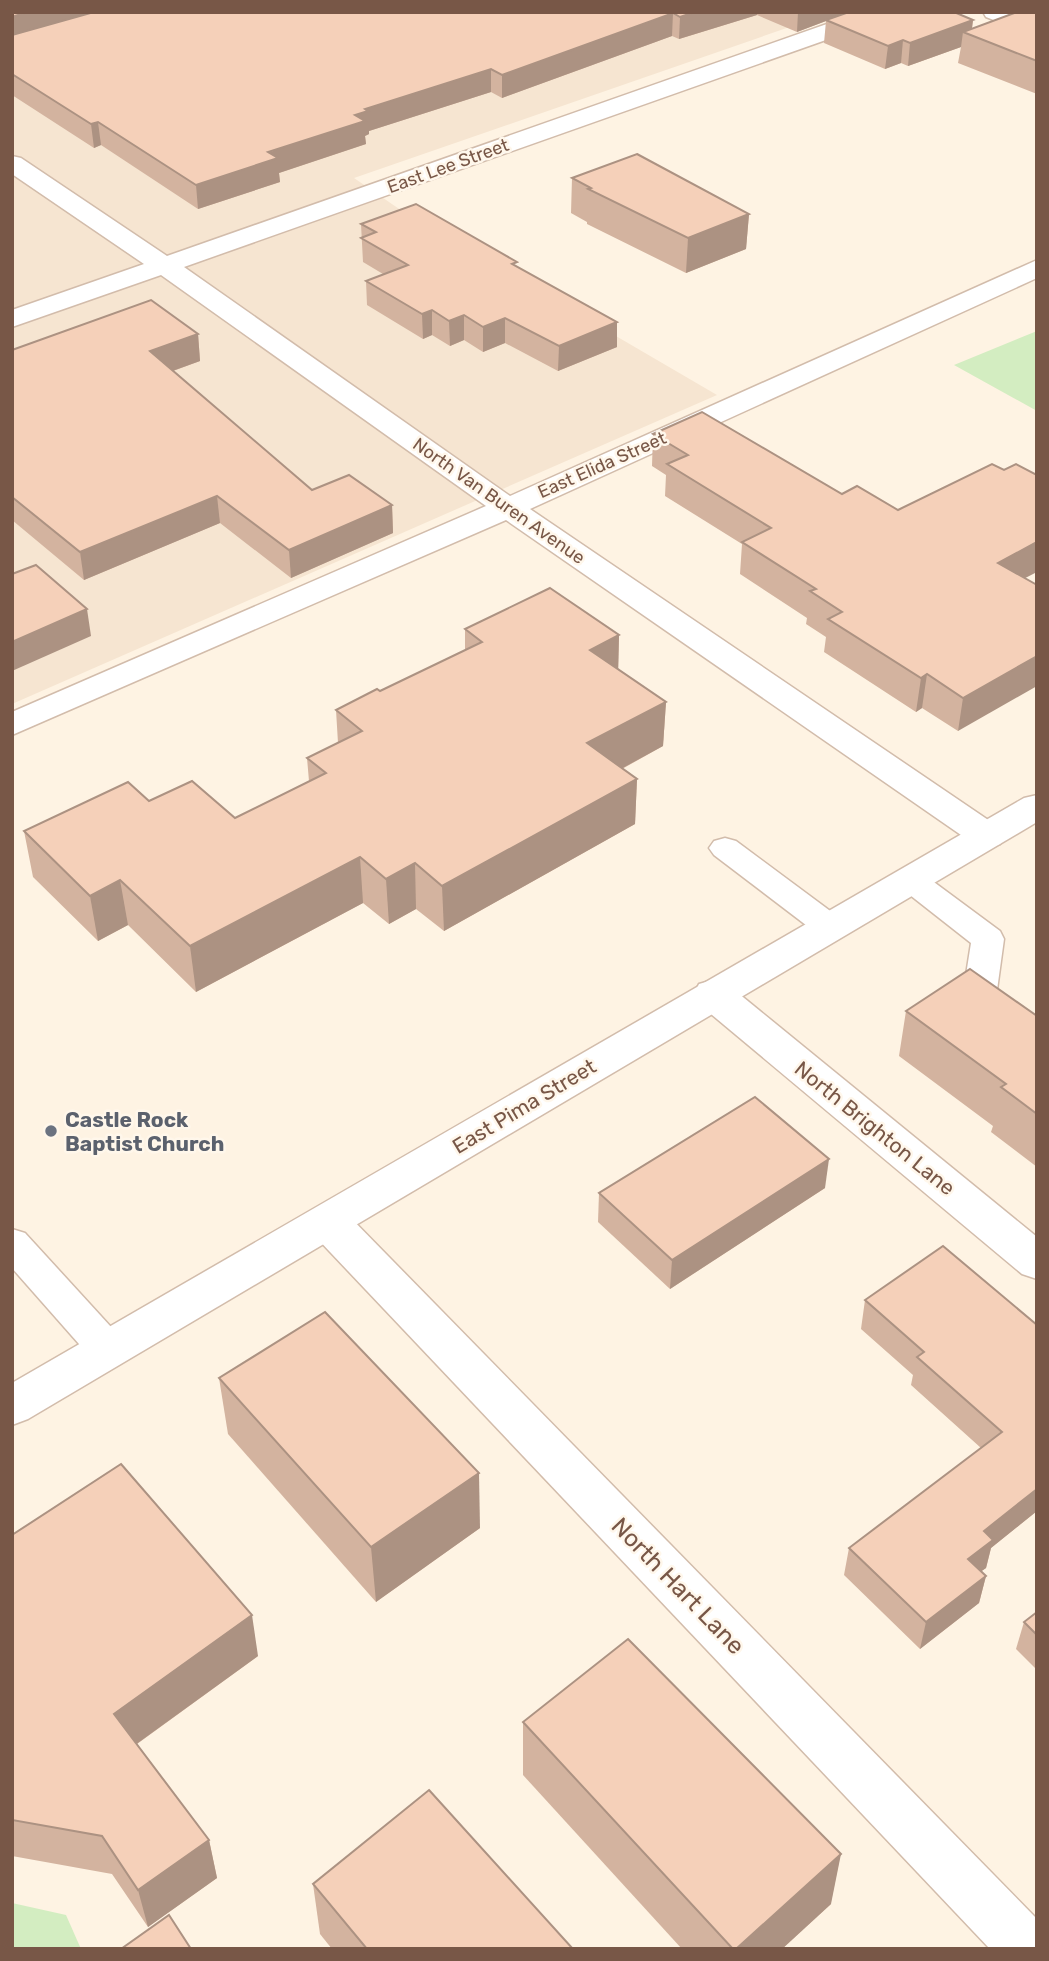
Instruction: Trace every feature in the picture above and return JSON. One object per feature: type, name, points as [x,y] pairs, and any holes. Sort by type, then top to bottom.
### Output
[{"type":"street","name":"East Lee Street","points":[[12,319],[883,12]]},
{"type":"street","points":[[994,12],[1037,30]]},
{"type":"street","name":"North Van Buren Avenue","points":[[12,163],[165,266],[508,508],[987,836]]},
{"type":"street","name":"East Elida Street","points":[[12,725],[508,508],[1037,268]]},
{"type":"street","name":"East Pima Street","points":[[12,1406],[1037,806]]},
{"type":"street","name":"North Brighton Lane","points":[[713,994],[1037,1262]]},
{"type":"street","name":"North Hart Lane","points":[[328,1223],[1028,1949]]},
{"type":"lane","points":[[725,848],[830,927]]},
{"type":"lane","points":[[912,881],[988,939],[980,994],[1037,1036]]},
{"type":"lane","points":[[12,1243],[108,1350]]},
{"type":"shaded area","points":[[12,12],[833,12],[354,178],[405,213],[717,395],[12,704]]},
{"type":"green space","points":[[1037,331],[1037,411],[954,365]]},
{"type":"green space","points":[[12,1903],[66,1915],[81,1949],[12,1949]]},
{"type":"building","points":[[12,12],[27,12],[12,17]]},
{"type":"building","points":[[94,12],[695,12],[680,17],[673,13],[502,75],[491,69],[365,109],[368,111],[355,115],[365,121],[268,152],[278,158],[196,185],[98,122],[91,124],[12,74],[12,35]]},
{"type":"building","points":[[849,12],[954,12],[973,20],[910,43],[903,40],[888,46],[826,20]]},
{"type":"building","points":[[1017,12],[1037,12],[1037,61],[963,32]]},
{"type":"building","points":[[637,154],[749,214],[688,238],[588,189],[591,188],[572,178]]},
{"type":"building","points":[[416,204],[517,262],[512,264],[617,322],[559,346],[505,318],[483,327],[464,315],[449,321],[432,310],[422,314],[366,281],[408,265],[361,238],[376,232],[361,224]]},
{"type":"building","points":[[151,300],[198,334],[150,351],[312,490],[349,475],[392,505],[289,550],[217,496],[80,552],[12,497],[12,350]]},
{"type":"building","points":[[702,412],[842,494],[857,486],[898,510],[992,464],[1004,470],[1016,464],[1037,475],[1037,542],[998,563],[1037,585],[1037,656],[963,698],[927,674],[921,678],[828,619],[842,612],[810,591],[816,589],[742,542],[771,528],[667,464],[688,455],[653,434]]},
{"type":"building","points":[[36,565],[87,609],[12,642],[12,574]]},
{"type":"building","points":[[550,588],[619,635],[590,650],[666,702],[587,743],[637,779],[442,886],[415,863],[386,879],[360,857],[190,946],[120,880],[90,896],[24,831],[128,782],[149,801],[192,781],[235,818],[326,773],[307,758],[362,731],[336,710],[482,642],[465,629]]},
{"type":"building","points":[[970,969],[1037,1016],[1037,1114],[1001,1087],[1006,1084],[906,1011]]},
{"type":"building","points":[[755,1097],[829,1159],[672,1260],[599,1193]]},
{"type":"building","points":[[943,1246],[1037,1325],[1037,1489],[984,1531],[993,1540],[968,1559],[986,1576],[926,1622],[849,1548],[1002,1432],[917,1357],[924,1352],[865,1300]]},
{"type":"building","points":[[325,1312],[479,1473],[371,1547],[219,1378]]},
{"type":"building","points":[[121,1464],[252,1615],[114,1714],[209,1840],[138,1890],[102,1836],[12,1820],[12,1535]]},
{"type":"building","points":[[1037,1612],[1037,1635],[1024,1622]]},
{"type":"building","points":[[628,1639],[841,1854],[736,1949],[733,1949],[523,1722]]},
{"type":"building","points":[[429,1790],[573,1949],[367,1949],[313,1884]]},
{"type":"building","points":[[169,1915],[191,1949],[121,1949]]},
{"type":"place","name":"Castle Rock Baptist Church","points":[[51,1131]]}]
